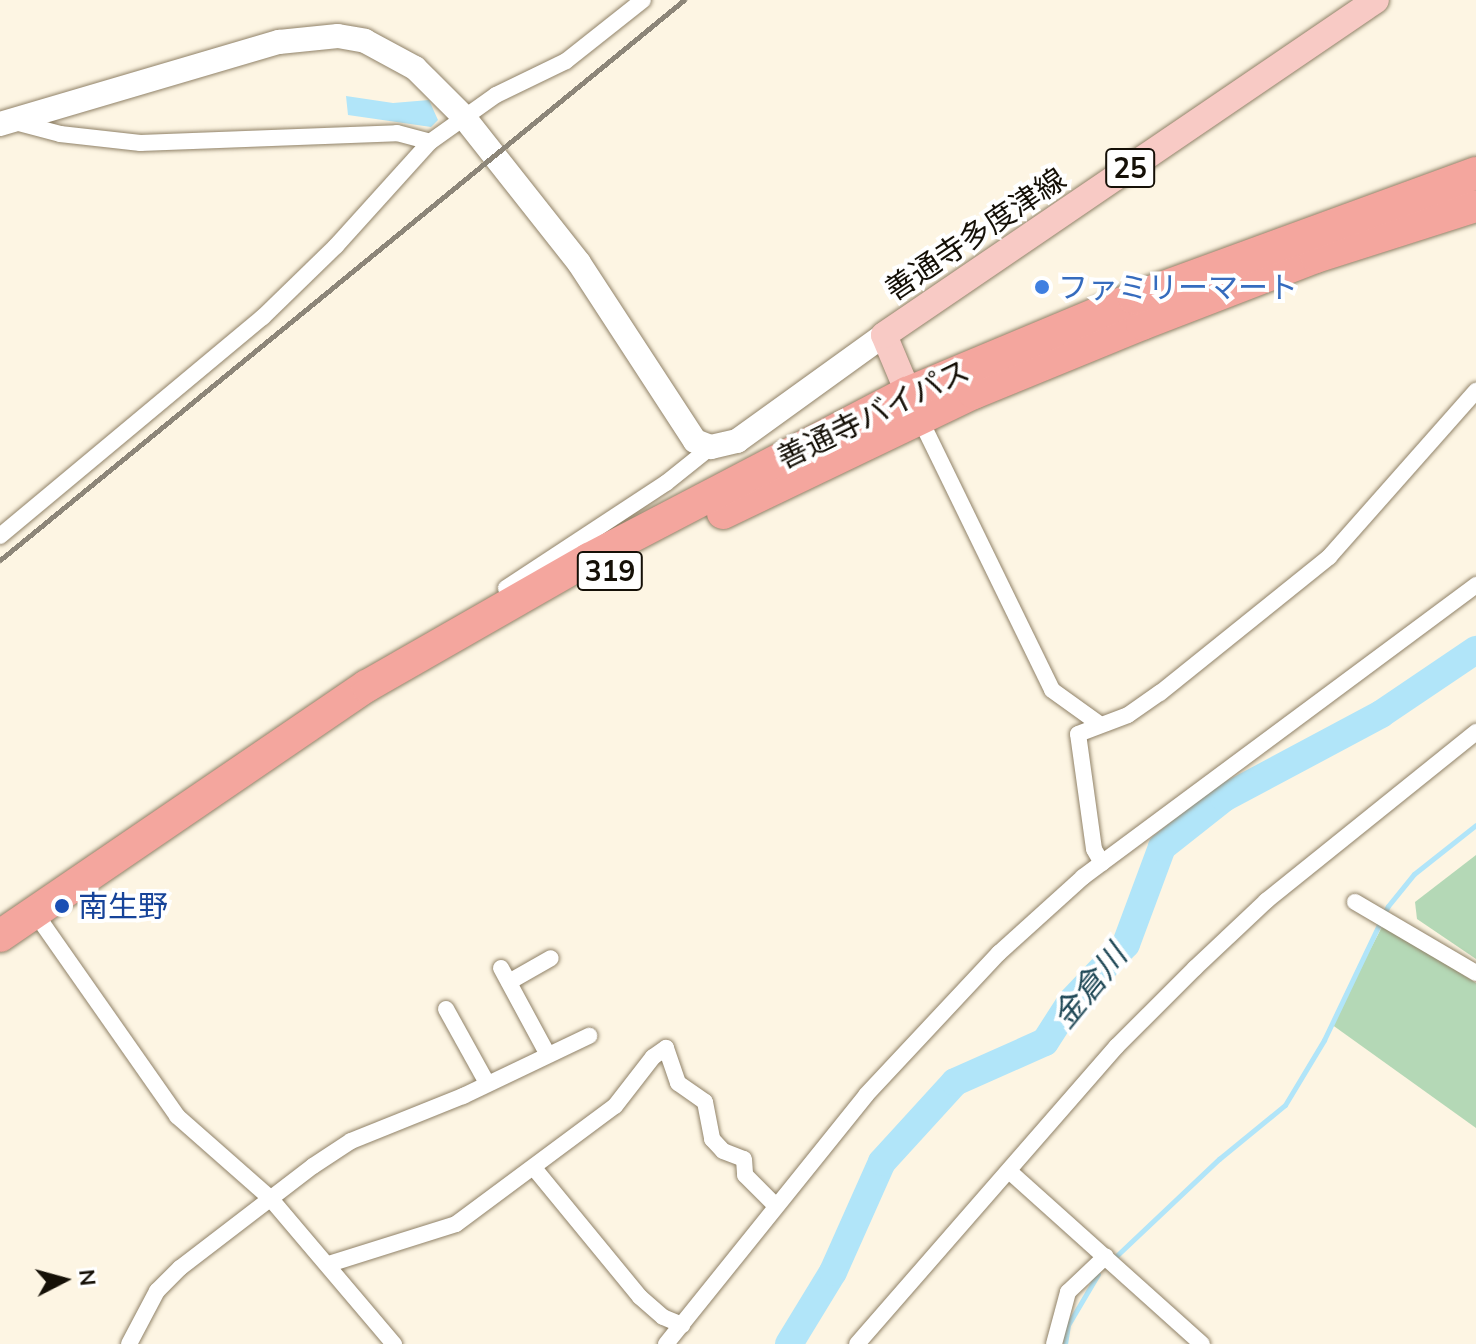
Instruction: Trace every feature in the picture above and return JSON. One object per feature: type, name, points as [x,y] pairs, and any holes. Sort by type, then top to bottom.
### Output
[{"type":"highway","name":"善通寺バイパス","points":[[0,936],[303,728],[589,559],[1134,298],[1476,173]]},
{"type":"highway","name":"善通寺バイパス","points":[[914,406],[1316,257],[1476,206]]},
{"type":"main road","name":"善通寺多度津線","points":[[914,406],[884,335],[1376,0]]},
{"type":"street","points":[[0,536],[263,317],[336,246],[430,142],[463,116],[566,61],[643,0]]},
{"type":"street","points":[[8,123],[279,42],[338,36],[391,51],[438,87],[463,116],[579,263],[690,435],[711,447]]},
{"type":"street","points":[[8,123],[60,134],[140,143],[397,133],[430,142]]},
{"type":"street","points":[[506,588],[666,483],[711,447],[737,441],[884,335]]},
{"type":"street","points":[[1102,863],[1094,849],[1076,747],[1078,734],[1098,723],[1128,715],[1160,693],[1329,557],[1476,391]]},
{"type":"street","points":[[914,406],[1052,690],[1098,723]]},
{"type":"street","points":[[666,1344],[866,1095],[989,964],[1102,863],[1476,585]]},
{"type":"street","points":[[857,1344],[1117,1046],[1266,901],[1476,732]]},
{"type":"street","points":[[1355,902],[1384,916],[1476,973]]},
{"type":"street","points":[[35,913],[177,1116],[270,1198],[394,1344]]},
{"type":"street","points":[[547,1053],[505,975],[551,958]]},
{"type":"street","points":[[446,1009],[487,1083]]},
{"type":"street","points":[[129,1344],[157,1291],[270,1198],[351,1141],[589,1036]]},
{"type":"street","points":[[329,1264],[456,1224],[615,1106],[653,1057],[666,1048],[678,1083],[705,1102],[712,1139],[723,1151],[744,1159],[745,1175],[776,1206]]},
{"type":"street","points":[[534,1168],[640,1297],[663,1317],[682,1325]]},
{"type":"street","points":[[1009,1171],[1202,1344]]},
{"type":"street","points":[[1054,1344],[1068,1292],[1110,1259]]},
{"type":"green space","points":[[1476,855],[1476,959],[1417,919],[1415,902]]},
{"type":"green space","points":[[1383,925],[1476,983],[1476,1128],[1331,1024]]},
{"type":"water","points":[[346,96],[393,103],[429,100],[438,120],[431,127],[348,115]]},
{"type":"waterway","name":"金倉川","points":[[789,1344],[833,1272],[882,1162],[955,1082],[1045,1042],[1070,1003],[1126,944],[1162,847],[1224,798],[1381,714],[1476,650]]},
{"type":"waterway","points":[[1111,1261],[1219,1159],[1285,1105],[1324,1040],[1388,906],[1414,874],[1476,825]]},
{"type":"waterway","points":[[1065,1344],[1068,1325],[1098,1274]]},
{"type":"railway","points":[[0,560],[684,0]]},
{"type":"place","name":"ファミリーマート","points":[[1042,287]]},
{"type":"place","name":"南生野","points":[[62,906]]}]
